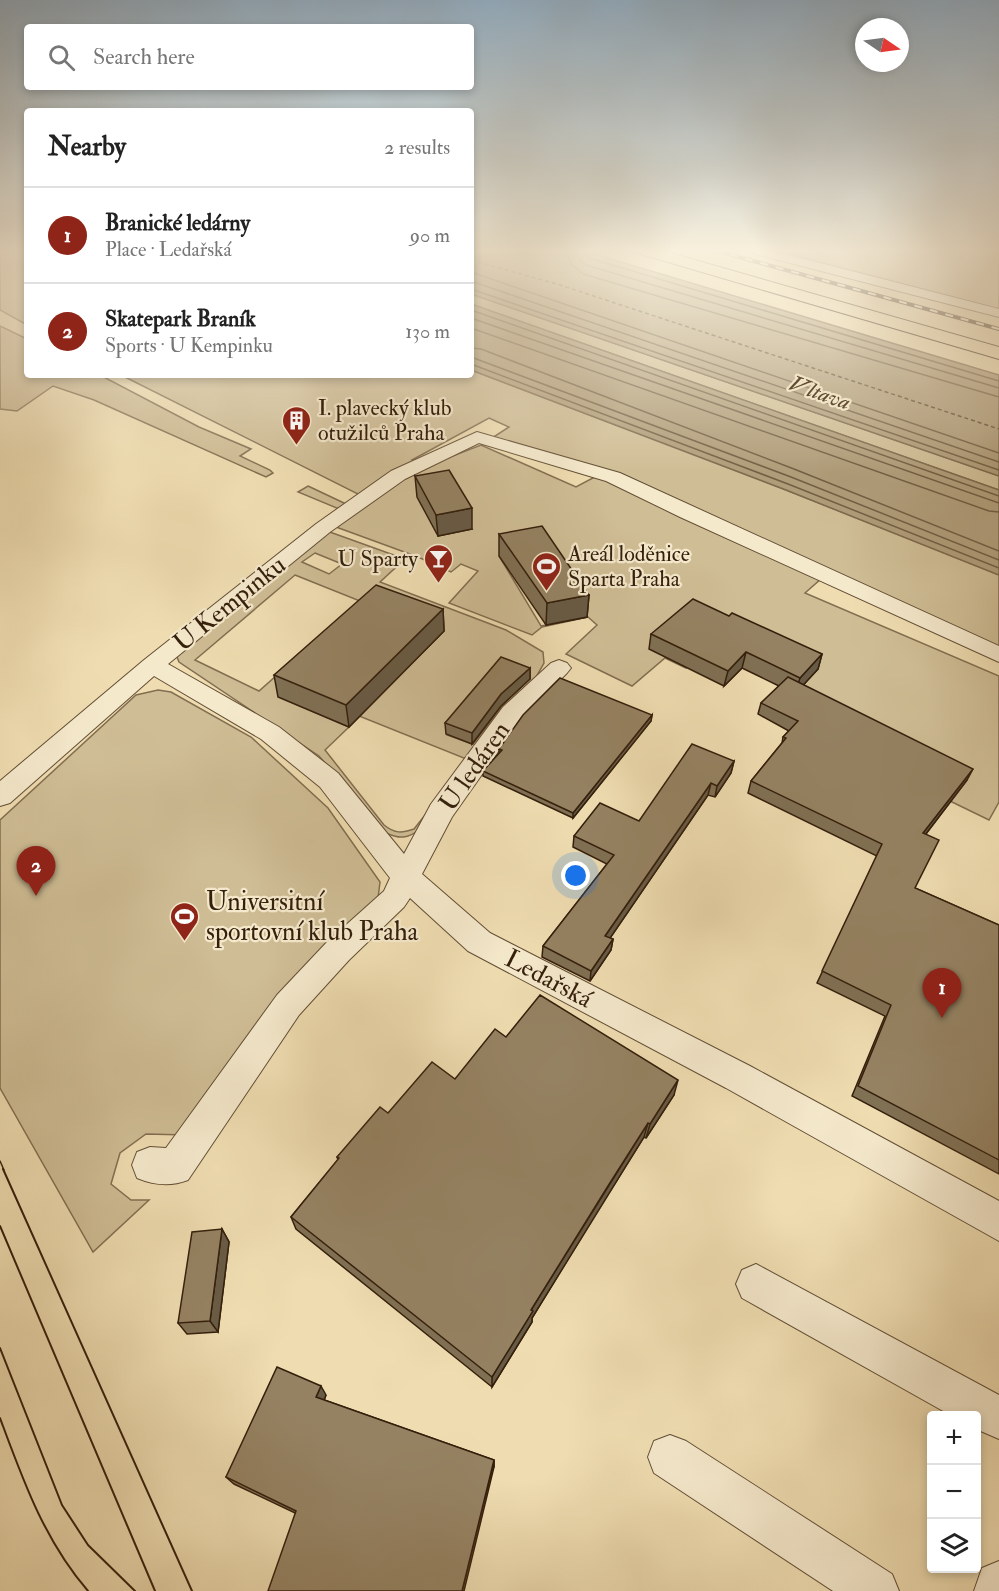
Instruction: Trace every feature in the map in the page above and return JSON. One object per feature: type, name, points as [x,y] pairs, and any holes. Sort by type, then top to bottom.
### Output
[{"type":"main road","points":[[900,324],[999,353]]},
{"type":"main road","points":[[936,324],[999,342]]},
{"type":"street","name":"U Kempinku","points":[[0,796],[152,665],[358,501],[398,475],[477,437],[613,477],[999,655]]},
{"type":"street","name":"Ledařská","points":[[152,665],[270,733],[329,780],[405,876],[479,942],[738,1077],[999,1222]]},
{"type":"street","name":"U ledáren","points":[[150,1165],[175,1167],[288,1005],[338,951],[393,899],[441,811],[512,714],[559,668]]},
{"type":"street","points":[[756,1284],[999,1418]]},
{"type":"street","points":[[670,1457],[875,1591]]},
{"type":"street","points":[[998,1591],[999,1585]]},
{"type":"shaded area","points":[[528,324],[559,324],[999,476],[999,490]]},
{"type":"shaded area","points":[[0,326],[24,338],[24,378],[106,378],[199,427],[251,449],[240,456],[273,473],[266,477],[94,400],[53,386],[17,411],[0,409]]},
{"type":"shaded area","points":[[474,371],[746,474],[999,575],[999,661],[821,579],[805,593],[999,676],[999,802],[989,820],[950,801],[795,694],[817,670],[728,629],[686,668],[665,658],[632,686],[566,654],[597,625],[588,617],[542,627],[532,635],[449,603],[478,571],[461,564],[451,572],[418,557],[336,527],[372,501],[127,378],[474,378]],"holes":[[[489,418],[509,427],[492,438],[608,470],[576,487],[481,445],[427,466],[412,460]],[[499,556],[587,617],[541,626]]]},
{"type":"shaded area","points":[[308,486],[346,504],[339,509],[298,492]]},
{"type":"shaded area","points":[[327,531],[405,559],[380,582],[506,630],[543,652],[544,663],[536,677],[479,747],[473,762],[420,829],[411,835],[399,837],[386,833],[319,756],[179,662],[177,657],[182,648]],"holes":[[[315,553],[342,564],[329,574],[302,562]],[[295,575],[360,601],[259,691],[195,660]],[[378,607],[444,631],[359,716],[469,760],[414,829],[395,831],[384,825],[325,750],[349,727],[279,697]],[[500,669],[525,678],[473,744],[447,735]]]},
{"type":"shaded area","points":[[158,690],[171,692],[251,737],[328,808],[380,882],[378,898],[187,1135],[146,1134],[120,1153],[111,1184],[131,1200],[149,1200],[93,1252],[0,1088],[0,820],[136,695]]},
{"type":"water","points":[[474,324],[528,324],[999,490],[999,575],[786,490],[474,371]]},
{"type":"water","name":"Vltava","points":[[559,324],[829,324],[999,375],[999,476]]},
{"type":"building","points":[[449,470],[472,508],[436,515],[415,476]]},
{"type":"building","points":[[542,526],[589,595],[547,603],[499,534]]},
{"type":"building","points":[[376,585],[443,609],[346,705],[274,675]]},
{"type":"building","points":[[693,599],[729,616],[732,613],[822,654],[800,678],[746,652],[728,671],[651,634]]},
{"type":"building","points":[[501,657],[530,668],[501,694],[472,733],[445,723]]},
{"type":"building","points":[[788,677],[973,769],[923,833],[939,840],[915,888],[999,925],[999,1160],[858,1086],[891,1005],[822,971],[882,844],[751,781],[786,738],[783,737],[798,721],[761,703]]},
{"type":"building","points":[[560,678],[652,715],[573,813],[483,771],[502,750],[499,749],[523,715]]},
{"type":"building","points":[[692,744],[734,761],[717,786],[711,783],[605,936],[613,939],[591,971],[543,946],[614,855],[574,836],[600,803],[639,821]]},
{"type":"building","points":[[540,995],[678,1080],[608,1186],[492,1377],[291,1217],[339,1158],[337,1157],[380,1107],[388,1113],[432,1062],[455,1079],[495,1029],[506,1037]]},
{"type":"building","points":[[222,1229],[210,1321],[178,1323],[192,1232]]},
{"type":"building","points":[[277,1367],[321,1386],[316,1397],[494,1460],[462,1591],[268,1591],[296,1511],[226,1477]]},
{"type":"ferry route","points":[[680,324],[999,429]]},
{"type":"tram line","points":[[0,1161],[4,1170]]},
{"type":"tram line","points":[[3,1169],[192,1591]]},
{"type":"tram line","points":[[0,1226],[155,1591]]},
{"type":"tram line","points":[[0,1348],[62,1505],[88,1545],[135,1591]]},
{"type":"tram line","points":[[0,1418],[36,1509],[59,1551],[88,1591]]},
{"type":"railway","points":[[982,324],[999,329]]},
{"type":"place","name":"I. plavecký klub otužilců Praha","points":[[297,446]]},
{"type":"place","name":"U Sparty","points":[[439,584]]},
{"type":"place","name":"Areál loděnice Sparta Praha","points":[[547,592]]},
{"type":"place","name":"Skatepark Braník","points":[[36,896]]},
{"type":"place","name":"Universitní sportovní klub Praha","points":[[185,942]]},
{"type":"place","name":"Branické ledárny","points":[[942,1018]]}]
